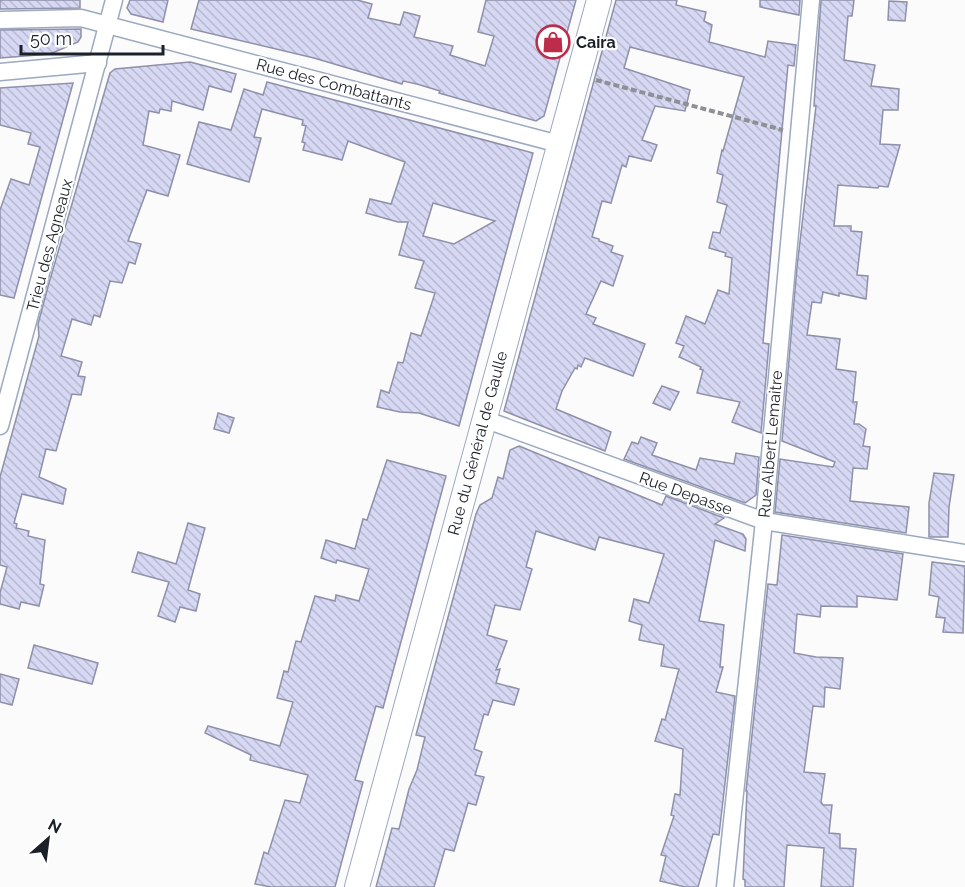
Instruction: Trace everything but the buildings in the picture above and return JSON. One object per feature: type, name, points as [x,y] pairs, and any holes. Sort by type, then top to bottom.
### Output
[{"type":"main road","name":"Rue du Général de Gaulle","points":[[357,887],[599,0]]},
{"type":"street","name":"Trieu des Agneaux","points":[[0,426],[114,0]]},
{"type":"street","name":"Rue Albert Lemaitre","points":[[725,887],[764,521],[811,0]]},
{"type":"street","name":"Rue des Combattants","points":[[0,20],[81,18],[559,144]]},
{"type":"street","points":[[0,72],[98,63]]},
{"type":"street","name":"Rue Depasse","points":[[484,419],[764,521],[965,554]]},
{"type":"path","points":[[578,75],[798,134]]},
{"type":"place","name":"Caira","points":[[553,42]]}]
